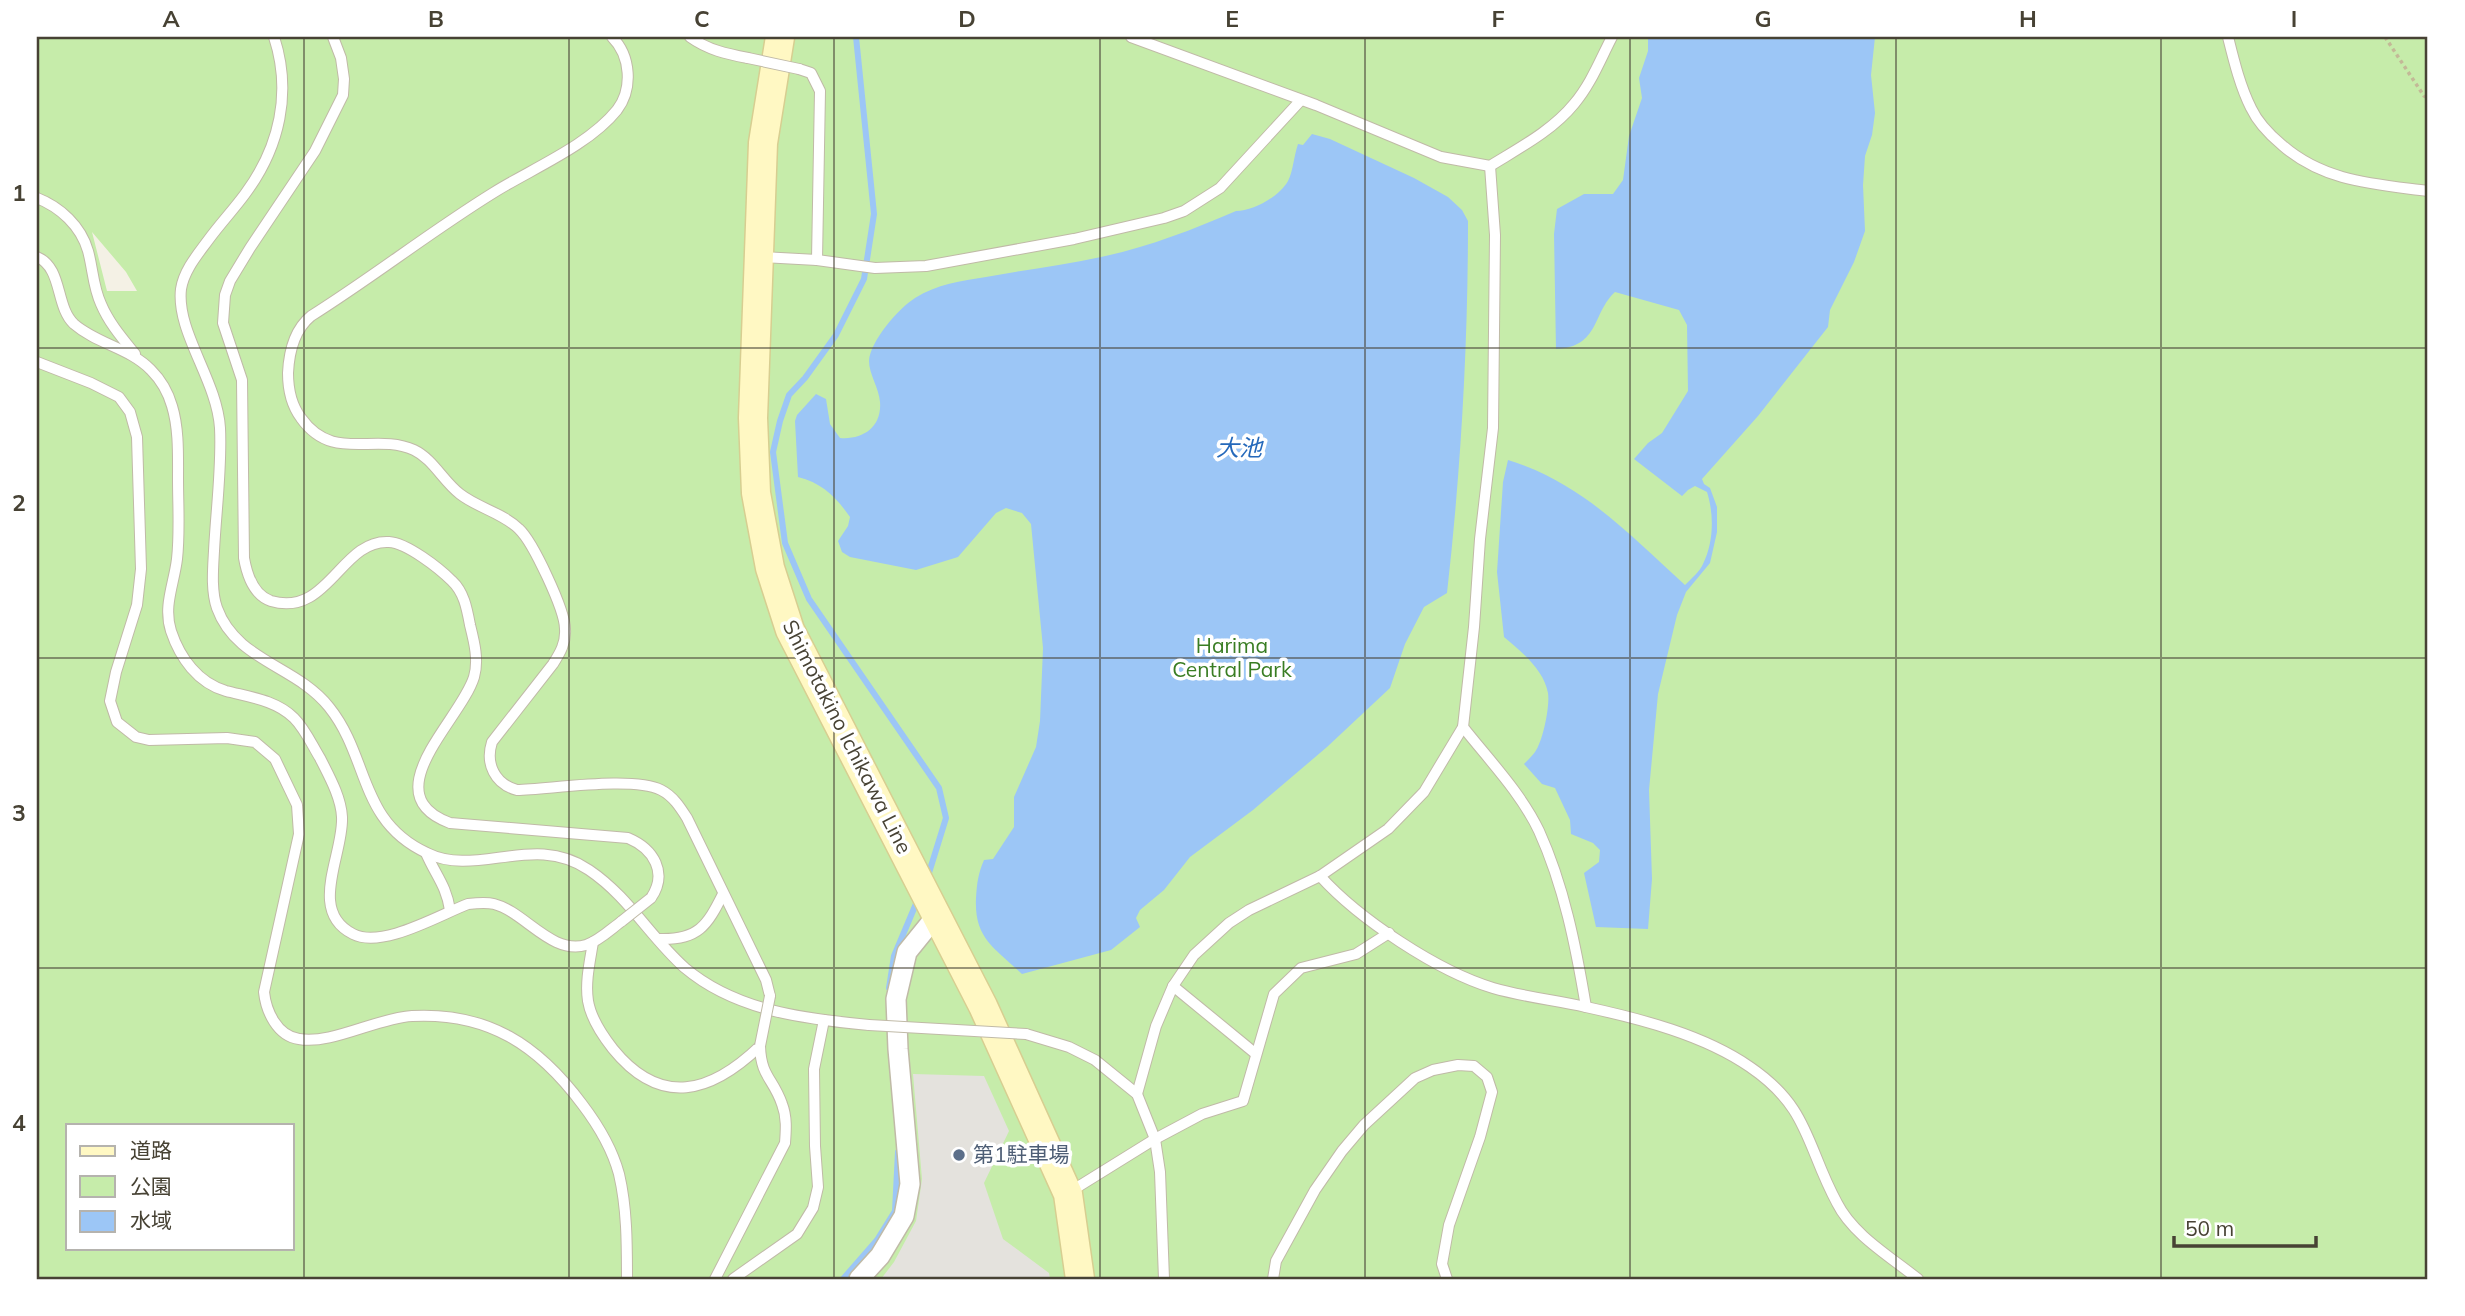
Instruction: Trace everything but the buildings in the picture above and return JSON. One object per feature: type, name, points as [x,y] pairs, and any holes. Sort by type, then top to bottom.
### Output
[{"type":"main road","name":"Shimotakino Ichikawa Line","points":[[780,37],[763,143],[753,418],[756,493],[770,568],[790,630],[983,1006],[1068,1194],[1080,1279]]},
{"type":"street","points":[[859,1279],[880,1256],[904,1216],[910,1184],[898,1049],[897,999],[907,952],[937,915]]},
{"type":"lane","points":[[274,37],[281,60],[284,86],[277,132],[260,171],[191,265],[184,276],[181,290],[183,322],[210,385],[220,425],[213,576],[216,605],[233,637],[245,648],[306,684],[329,706],[347,736],[376,808],[396,833],[426,853],[438,858],[472,860],[535,853],[555,855],[587,868],[629,904],[686,968],[740,1001],[824,1020],[1026,1034],[1069,1047],[1096,1060],[1137,1094],[1155,1139],[1160,1172],[1164,1279]]},
{"type":"lane","points":[[37,198],[60,210],[76,228],[88,252],[101,305],[114,328],[167,390],[175,418],[179,542],[167,605],[171,630],[180,655],[188,666],[210,684],[270,702],[293,717],[306,735],[340,802],[342,819],[330,899],[334,915],[342,927],[354,935],[380,938],[468,904],[496,905],[558,942],[576,947],[593,942],[651,898],[657,890],[657,865],[652,854],[640,843],[628,838],[450,823],[431,813],[419,798],[418,779],[427,756],[467,694],[476,667],[467,609],[462,594],[453,582],[410,549],[390,542],[370,546],[356,555],[316,593],[304,601],[291,604],[265,599],[254,587],[247,572],[244,558],[242,380],[223,323],[225,295],[230,281],[250,248],[315,150],[343,96],[342,68],[333,37]]},
{"type":"lane","points":[[612,37],[626,59],[629,79],[619,108],[604,124],[576,144],[474,205],[311,316],[299,329],[288,359],[289,388],[298,414],[319,437],[340,444],[400,445],[412,449],[426,457],[458,493],[517,527],[526,537],[558,601],[564,617],[565,638],[562,651],[553,664],[492,742],[489,757],[498,780],[517,790],[633,783],[658,788],[676,802],[687,818],[766,980],[771,996],[760,1046],[761,1065],[782,1104],[787,1126],[785,1143],[715,1279]]},
{"type":"lane","points":[[690,37],[703,46],[720,52],[811,73],[820,91],[817,260]]},
{"type":"lane","points":[[1131,37],[1301,100],[1441,157],[1490,166],[1557,121],[1574,104],[1588,84],[1612,37]]},
{"type":"lane","points":[[2228,37],[2251,109],[2267,132],[2289,151],[2312,167],[2346,180],[2428,191]]},
{"type":"lane","points":[[757,256],[875,268],[926,266],[1074,239],[1164,218],[1184,211],[1220,188],[1301,100]]},
{"type":"lane","points":[[1137,1094],[1156,1026],[1173,986],[1194,955],[1229,923],[1258,905],[1320,876],[1388,829],[1438,772],[1463,727],[1474,627],[1479,539],[1493,428],[1495,235],[1490,166]]},
{"type":"lane","points":[[37,257],[44,260],[51,270],[64,309],[73,323],[95,338],[143,363]]},
{"type":"lane","points":[[39,365],[91,383],[119,397],[130,412],[137,437],[141,569],[137,604],[110,701],[117,722],[135,737],[149,740],[227,738],[255,742],[275,759],[296,805],[299,834],[264,992],[265,1005],[270,1015],[285,1034],[302,1040],[343,1032],[393,1017],[440,1016],[476,1022],[501,1031],[526,1045],[554,1069],[575,1095],[604,1137],[614,1157],[623,1202],[627,1279]]},
{"type":"lane","points":[[1463,727],[1511,787],[1538,829],[1563,898],[1586,1007]]},
{"type":"lane","points":[[426,853],[446,888],[450,911]]},
{"type":"lane","points":[[1320,876],[1335,893],[1441,967],[1490,987],[1532,998],[1586,1007],[1674,1031],[1712,1046],[1748,1065],[1774,1084],[1796,1110],[1838,1205],[1858,1231],[1918,1279]]},
{"type":"lane","points":[[660,939],[678,940],[703,928],[723,894]]},
{"type":"lane","points":[[1068,1194],[1155,1139],[1202,1114],[1242,1101],[1274,994],[1301,968],[1356,954],[1389,933]]},
{"type":"lane","points":[[593,942],[588,982],[588,1001],[593,1018],[602,1035],[621,1059],[648,1079],[682,1088],[701,1085],[727,1075],[760,1046]]},
{"type":"lane","points":[[1173,986],[1256,1054]]},
{"type":"lane","points":[[733,1279],[797,1234],[813,1208],[818,1187],[814,1069],[824,1020]]},
{"type":"lane","points":[[1273,1279],[1276,1261],[1315,1190],[1364,1125],[1415,1078],[1446,1067],[1474,1066],[1487,1077],[1492,1092],[1480,1137],[1450,1225],[1442,1264],[1447,1279]]},
{"type":"path","points":[[2385,37],[2424,96],[2428,98]]},
{"type":"green space","name":"Harima Central Park","points":[[37,37],[2428,37],[2428,1279],[37,1279]],"holes":[[[92,232],[126,272],[137,291],[107,291]]]},
{"type":"shaded area","name":"第1駐車場","points":[[913,1074],[984,1076],[1009,1131],[984,1183],[1003,1239],[1049,1273],[1050,1279],[881,1279],[894,1262],[916,1221],[922,1179]]},
{"type":"water","points":[[1648,37],[1875,37],[1871,75],[1875,113],[1865,156],[1865,231],[1854,262],[1830,310],[1828,327],[1758,416],[1702,479],[1710,488],[1717,507],[1717,532],[1710,563],[1686,592],[1677,615],[1658,694],[1649,790],[1652,879],[1648,929],[1596,927],[1584,873],[1599,862],[1600,850],[1593,843],[1571,834],[1570,820],[1555,788],[1542,784],[1524,764],[1541,740],[1547,714],[1548,693],[1537,669],[1504,637],[1497,572],[1503,482],[1508,460],[1535,470],[1582,496],[1624,529],[1685,585],[1702,567],[1707,555],[1712,519],[1707,492],[1695,486],[1682,496],[1634,459],[1648,443],[1662,433],[1688,391],[1687,325],[1679,310],[1615,292],[1602,309],[1588,336],[1570,347],[1556,349],[1554,234],[1557,209],[1584,194],[1613,194],[1623,180],[1629,136],[1642,98],[1639,78],[1648,51]]},
{"type":"water","name":"大池","points":[[1312,134],[1330,139],[1414,178],[1448,197],[1462,210],[1468,221],[1463,407],[1447,593],[1424,607],[1405,644],[1390,688],[1327,747],[1253,810],[1190,857],[1164,890],[1140,910],[1136,918],[1140,927],[1111,950],[1022,974],[988,942],[979,924],[976,898],[984,860],[993,859],[1014,827],[1014,797],[1036,747],[1040,721],[1043,648],[1031,524],[1022,513],[1006,508],[996,513],[958,557],[916,570],[850,557],[842,552],[838,541],[848,526],[850,517],[828,492],[798,477],[797,415],[816,394],[826,399],[830,424],[840,438],[863,434],[874,425],[880,411],[879,397],[869,366],[874,344],[901,309],[915,298],[932,289],[958,282],[1118,253],[1170,237],[1236,211],[1258,206],[1284,187],[1290,177],[1298,144],[1303,145]]},
{"type":"waterway","points":[[856,37],[874,214],[864,279],[836,335],[805,378],[789,395],[773,452],[785,543],[809,599],[939,788],[946,818],[928,876]]},
{"type":"waterway","points":[[889,988],[894,956],[918,899]]},
{"type":"waterway","points":[[843,1279],[877,1240],[895,1211],[898,1152]]},
{"type":"place","name":"第1駐車場","points":[[959,1155]]}]
